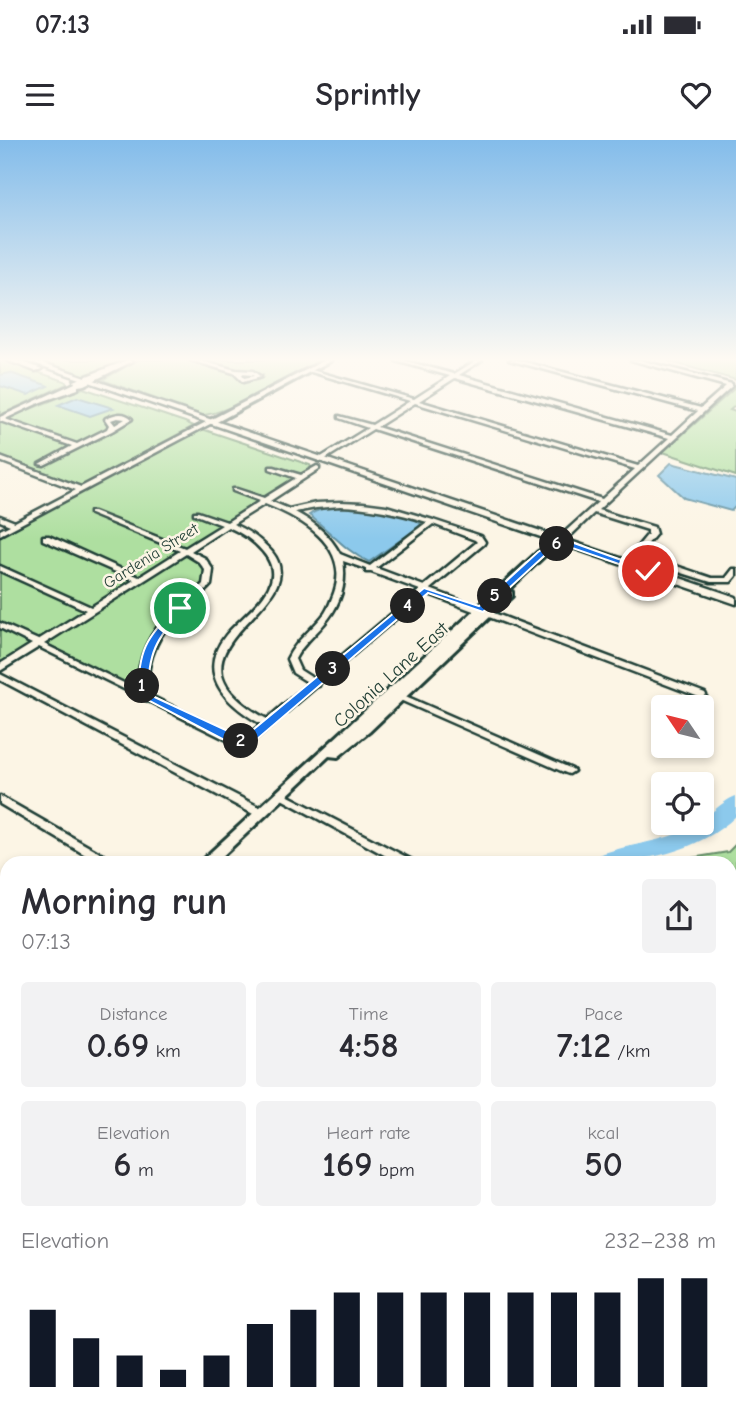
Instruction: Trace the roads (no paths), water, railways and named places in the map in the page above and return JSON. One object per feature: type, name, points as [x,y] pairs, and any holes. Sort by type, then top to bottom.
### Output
[{"type":"main road","points":[[197,420],[210,422],[319,464],[556,545],[736,601]]},
{"type":"street","points":[[3,420],[77,446]]},
{"type":"street","points":[[0,533],[214,420]]},
{"type":"street","points":[[351,420],[602,501]]},
{"type":"street","name":"Gardenia Street","points":[[0,668],[302,478],[382,420]]},
{"type":"street","points":[[482,420],[640,468]]},
{"type":"street","points":[[613,420],[673,437]]},
{"type":"street","name":"Colonia Lane East","points":[[214,856],[481,613],[548,557],[556,545],[592,510],[691,420]]},
{"type":"street","points":[[42,464],[110,430]]},
{"type":"street","points":[[0,459],[82,490]]},
{"type":"street","points":[[272,468],[302,478]]},
{"type":"street","points":[[235,490],[290,511],[317,530],[338,559],[340,586],[332,609],[319,627],[297,647],[292,659],[296,671],[316,684]]},
{"type":"street","points":[[0,625],[234,740],[244,741],[316,684],[481,542],[478,538],[390,508],[358,502],[320,504],[290,511]]},
{"type":"street","points":[[592,510],[651,529],[652,534],[637,552],[644,558],[715,581],[728,580],[736,571]]},
{"type":"street","points":[[92,513],[186,551],[206,564],[208,581],[203,589],[165,623],[150,645],[143,667],[143,695]]},
{"type":"street","points":[[196,513],[248,535],[264,547],[271,558],[275,578],[271,592],[261,607],[227,639],[218,660],[218,677],[224,691],[234,703],[268,724]]},
{"type":"street","points":[[0,518],[16,525]]},
{"type":"street","points":[[369,571],[432,522]]},
{"type":"street","points":[[46,538],[140,580]]},
{"type":"street","points":[[338,559],[702,695]]},
{"type":"street","points":[[0,568],[91,610]]},
{"type":"street","points":[[0,677],[261,813]]},
{"type":"street","points":[[395,694],[569,771]]},
{"type":"street","points":[[281,795],[395,856]]},
{"type":"street","points":[[0,799],[96,856]]},
{"type":"water","points":[[671,463],[736,480],[736,506],[731,511],[684,498],[659,475]]},
{"type":"water","points":[[363,505],[412,517],[422,525],[369,562],[345,547],[309,515],[328,508]]},
{"type":"waterway","points":[[620,856],[666,845],[692,835],[716,822],[736,803]]}]
